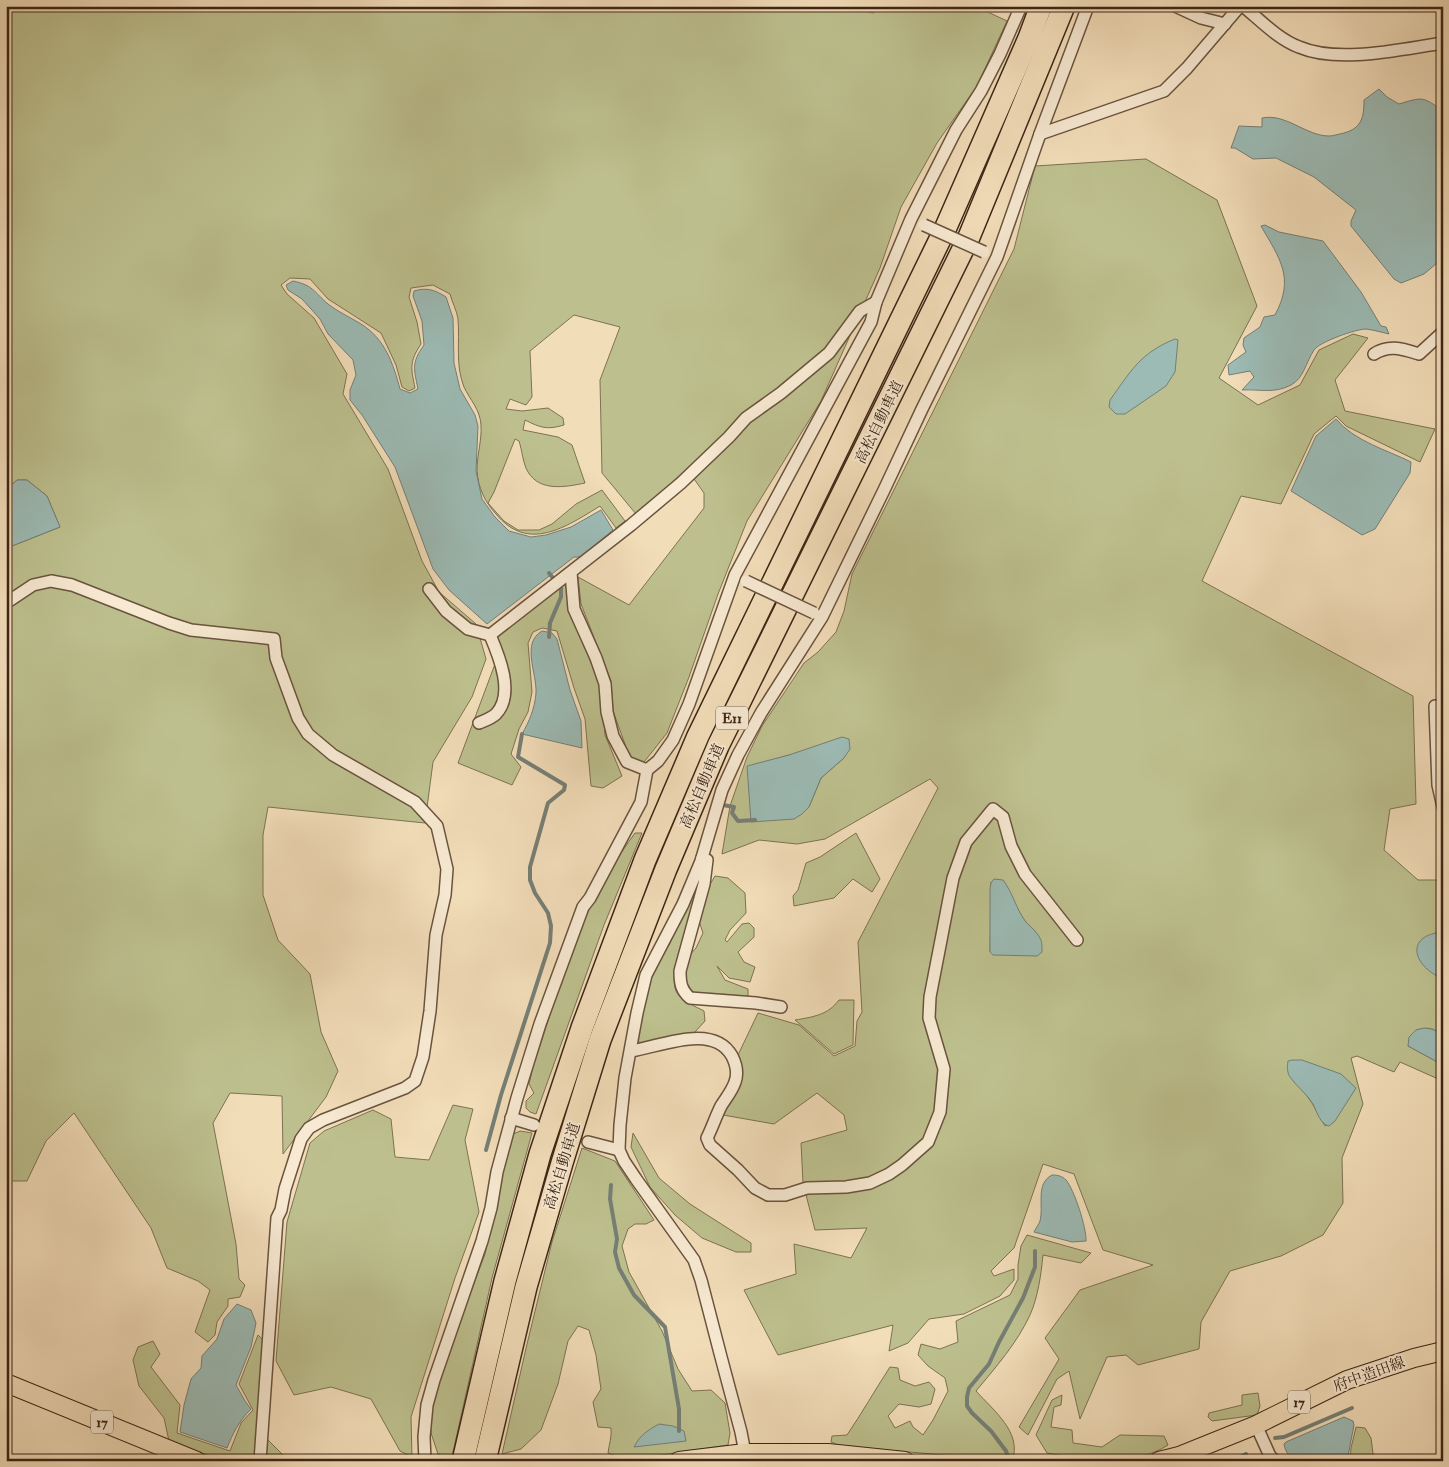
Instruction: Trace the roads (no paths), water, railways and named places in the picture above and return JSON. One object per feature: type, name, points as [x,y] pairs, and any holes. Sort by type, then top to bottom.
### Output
[{"type":"highway","name":"高松自動車道","points":[[463,1461],[505,1281],[540,1154],[582,1028],[645,860],[698,736],[946,227],[1029,38],[1041,6]]},
{"type":"highway","name":"高松自動車道","points":[[485,1461],[526,1287],[565,1153],[600,1040],[666,870],[718,746],[847,488],[969,237],[1064,6]]},
{"type":"main road","name":"府中造田線","points":[[1159,1461],[1179,1456],[1256,1425],[1347,1380],[1414,1358],[1443,1351]]},
{"type":"main road","name":"17","points":[[6,1383],[197,1461]]},
{"type":"main road","points":[[680,1461],[745,1453],[828,1453],[905,1461]]},
{"type":"street","points":[[425,1461],[424,1437],[427,1405],[434,1380],[482,1240],[511,1118],[540,1024],[583,908],[641,802],[647,770],[658,761],[673,740],[689,704],[735,576],[859,346],[871,322],[876,302],[911,218],[956,130],[981,91],[1021,6]]},
{"type":"street","points":[[745,1453],[719,1347],[694,1260],[636,1179],[619,1150],[624,1078],[631,1051],[636,1013],[646,976],[683,904],[702,858],[722,790],[738,755],[818,615],[884,490],[997,257],[1088,6]]},
{"type":"street","points":[[1176,6],[1201,18],[1225,24]]},
{"type":"street","points":[[1040,134],[1164,91],[1187,68],[1241,6],[1278,35],[1298,47],[1322,53],[1350,55],[1443,43]]},
{"type":"street","points":[[911,218],[997,257]]},
{"type":"street","points":[[490,635],[571,573],[681,483],[746,418],[782,393],[829,353],[860,311],[876,302]]},
{"type":"street","points":[[1374,354],[1380,350],[1397,347],[1419,354],[1443,332]]},
{"type":"street","points":[[571,573],[574,609],[596,658],[605,684],[612,736],[627,762],[647,770]]},
{"type":"street","points":[[735,576],[818,615]]},
{"type":"street","points":[[6,603],[34,585],[51,581],[72,585],[168,624],[191,630],[274,639],[276,658],[298,718],[308,734],[333,755],[415,802],[437,826],[447,869],[445,895],[436,935],[430,1011],[423,1057],[416,1081],[405,1088],[323,1120],[309,1128],[301,1139],[285,1189],[278,1218],[260,1461]]},
{"type":"street","points":[[429,589],[446,611],[468,629],[490,635]]},
{"type":"street","points":[[479,723],[496,714],[504,700],[504,680],[501,662],[490,635]]},
{"type":"street","points":[[1435,706],[1438,785],[1443,807]]},
{"type":"street","points":[[631,1051],[688,1038],[713,1040],[731,1054],[736,1065],[736,1081],[720,1108],[707,1138],[710,1145],[755,1188],[768,1195],[785,1195],[807,1188],[846,1187],[870,1183],[902,1165],[928,1142],[940,1112],[944,1069],[929,1018],[930,997],[953,878],[966,842],[993,809],[1003,817],[1011,846],[1026,874],[1077,940]]},
{"type":"street","points":[[702,858],[707,860],[704,884],[680,971],[680,983],[684,993],[690,998],[756,1003],[781,1007]]},
{"type":"street","points":[[511,1118],[534,1125]]},
{"type":"street","points":[[588,1142],[619,1150]]},
{"type":"street","points":[[1256,1425],[1270,1456],[1276,1461]]},
{"type":"water","points":[[1379,89],[1387,97],[1399,104],[1422,99],[1443,111],[1443,258],[1424,274],[1401,283],[1394,279],[1351,226],[1356,210],[1314,177],[1276,158],[1253,159],[1235,148],[1231,148],[1239,126],[1262,127],[1262,118],[1271,117],[1288,121],[1321,135],[1332,136],[1350,131],[1361,121],[1364,100]]},
{"type":"water","points":[[1265,225],[1279,232],[1323,241],[1361,292],[1381,326],[1386,327],[1389,334],[1366,329],[1338,336],[1323,343],[1314,350],[1302,374],[1291,385],[1273,390],[1242,390],[1254,377],[1250,371],[1229,375],[1228,365],[1246,352],[1243,345],[1244,338],[1260,327],[1264,317],[1275,315],[1284,290],[1283,269],[1261,226]]},
{"type":"water","points":[[293,281],[309,287],[332,307],[369,330],[387,352],[400,389],[410,393],[418,389],[415,376],[415,362],[424,345],[422,321],[413,296],[414,291],[431,290],[446,297],[453,318],[454,363],[460,389],[475,415],[478,426],[476,471],[482,499],[495,517],[509,531],[531,537],[546,535],[571,527],[601,510],[613,530],[581,557],[574,557],[487,624],[449,590],[433,569],[395,467],[362,415],[350,400],[350,390],[356,375],[353,360],[328,334],[320,319],[302,299],[288,290],[286,285]]},
{"type":"water","points":[[1175,339],[1178,340],[1175,372],[1166,386],[1125,414],[1116,414],[1109,407],[1110,400],[1137,364],[1153,350]]},
{"type":"water","points":[[1336,419],[1343,427],[1361,439],[1411,462],[1410,473],[1375,529],[1362,535],[1291,491],[1316,436]]},
{"type":"water","points":[[17,480],[27,480],[47,496],[60,527],[12,546],[6,520],[6,490]]},
{"type":"water","points":[[542,631],[552,633],[557,639],[570,690],[581,721],[582,748],[522,734],[531,715],[536,693],[531,651],[532,643]]},
{"type":"water","points":[[842,737],[849,739],[850,749],[844,758],[821,778],[809,807],[802,814],[794,819],[751,822],[747,766],[789,755]]},
{"type":"water","points":[[994,879],[1003,880],[1026,922],[1040,937],[1042,952],[1037,956],[993,955],[990,952],[990,888]]},
{"type":"water","points":[[1436,933],[1443,935],[1443,978],[1427,969],[1421,963],[1418,955],[1417,948],[1419,942]]},
{"type":"water","points":[[1432,1029],[1441,1036],[1443,1065],[1408,1046],[1409,1037],[1416,1030]]},
{"type":"water","points":[[1302,1060],[1341,1074],[1356,1088],[1335,1121],[1329,1126],[1321,1120],[1311,1100],[1290,1077],[1288,1061]]},
{"type":"water","points":[[1052,1175],[1063,1178],[1069,1185],[1082,1219],[1086,1241],[1072,1242],[1034,1232],[1040,1221],[1042,1189],[1047,1179]]},
{"type":"water","points":[[237,1304],[251,1310],[256,1323],[251,1347],[236,1385],[251,1409],[237,1427],[227,1448],[180,1432],[184,1405],[191,1379],[201,1368],[202,1356],[217,1339],[224,1319]]},
{"type":"water","points":[[1344,1417],[1353,1421],[1354,1425],[1347,1461],[1294,1461],[1285,1449],[1284,1444],[1286,1442]]},
{"type":"water","points":[[659,1424],[673,1426],[684,1431],[686,1441],[634,1447],[645,1433]]},
{"type":"waterway","points":[[867,6],[874,8],[877,6]]},
{"type":"waterway","points":[[549,573],[561,588],[561,597],[550,623],[549,637]]},
{"type":"waterway","points":[[486,1150],[501,1095],[550,943],[551,926],[548,913],[535,893],[530,880],[530,867],[548,803],[564,790],[565,785],[518,757],[522,734]]},
{"type":"waterway","points":[[723,805],[734,807],[732,813],[738,821],[755,820]]},
{"type":"waterway","points":[[611,1185],[610,1199],[617,1239],[615,1252],[619,1268],[634,1295],[665,1327],[679,1409],[679,1431]]},
{"type":"waterway","points":[[1008,1457],[1006,1451],[991,1431],[967,1406],[967,1397],[969,1388],[989,1364],[1023,1298],[1035,1267],[1035,1251]]},
{"type":"waterway","points":[[1275,1438],[1284,1437],[1352,1408]]},
{"type":"waterway","points":[[1232,1461],[1246,1454]]}]
